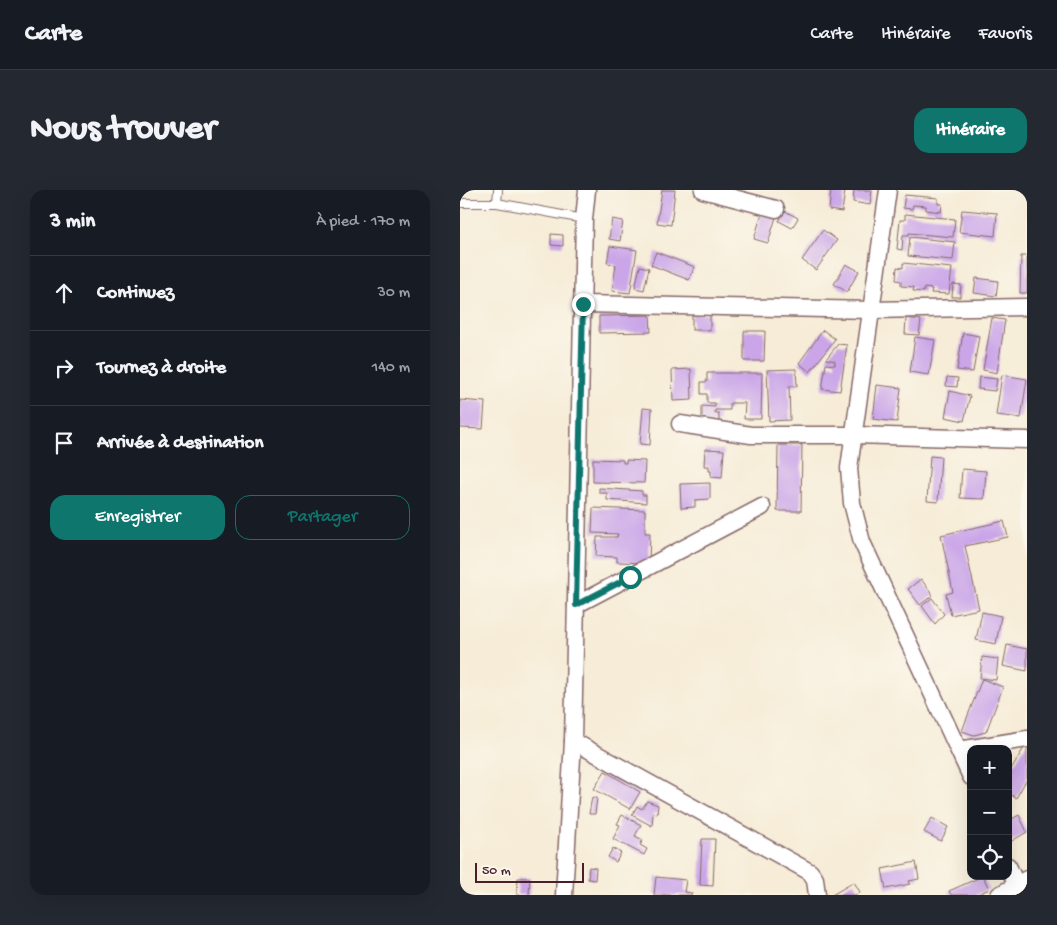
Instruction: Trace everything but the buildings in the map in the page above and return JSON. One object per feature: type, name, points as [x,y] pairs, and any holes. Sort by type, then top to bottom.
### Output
[{"type":"street","points":[[564,895],[573,740],[584,219],[588,190]]},
{"type":"street","points":[[703,190],[776,209]]},
{"type":"street","points":[[888,190],[849,468],[852,503],[862,542],[967,768]]},
{"type":"street","points":[[583,304],[871,310],[1027,307]]},
{"type":"street","points":[[680,424],[751,435],[854,435],[1027,440]]},
{"type":"street","points":[[576,605],[762,507]]},
{"type":"street","points":[[959,750],[1027,739]]},
{"type":"street","points":[[573,740],[810,872],[815,879],[817,895]]},
{"type":"street","points":[[999,895],[1021,886],[1012,872]]},
{"type":"lane","points":[[497,203],[498,190]]},
{"type":"lane","points":[[460,203],[497,203],[584,219]]},
{"type":"route","points":[[583,304],[576,605],[630,577]]}]
